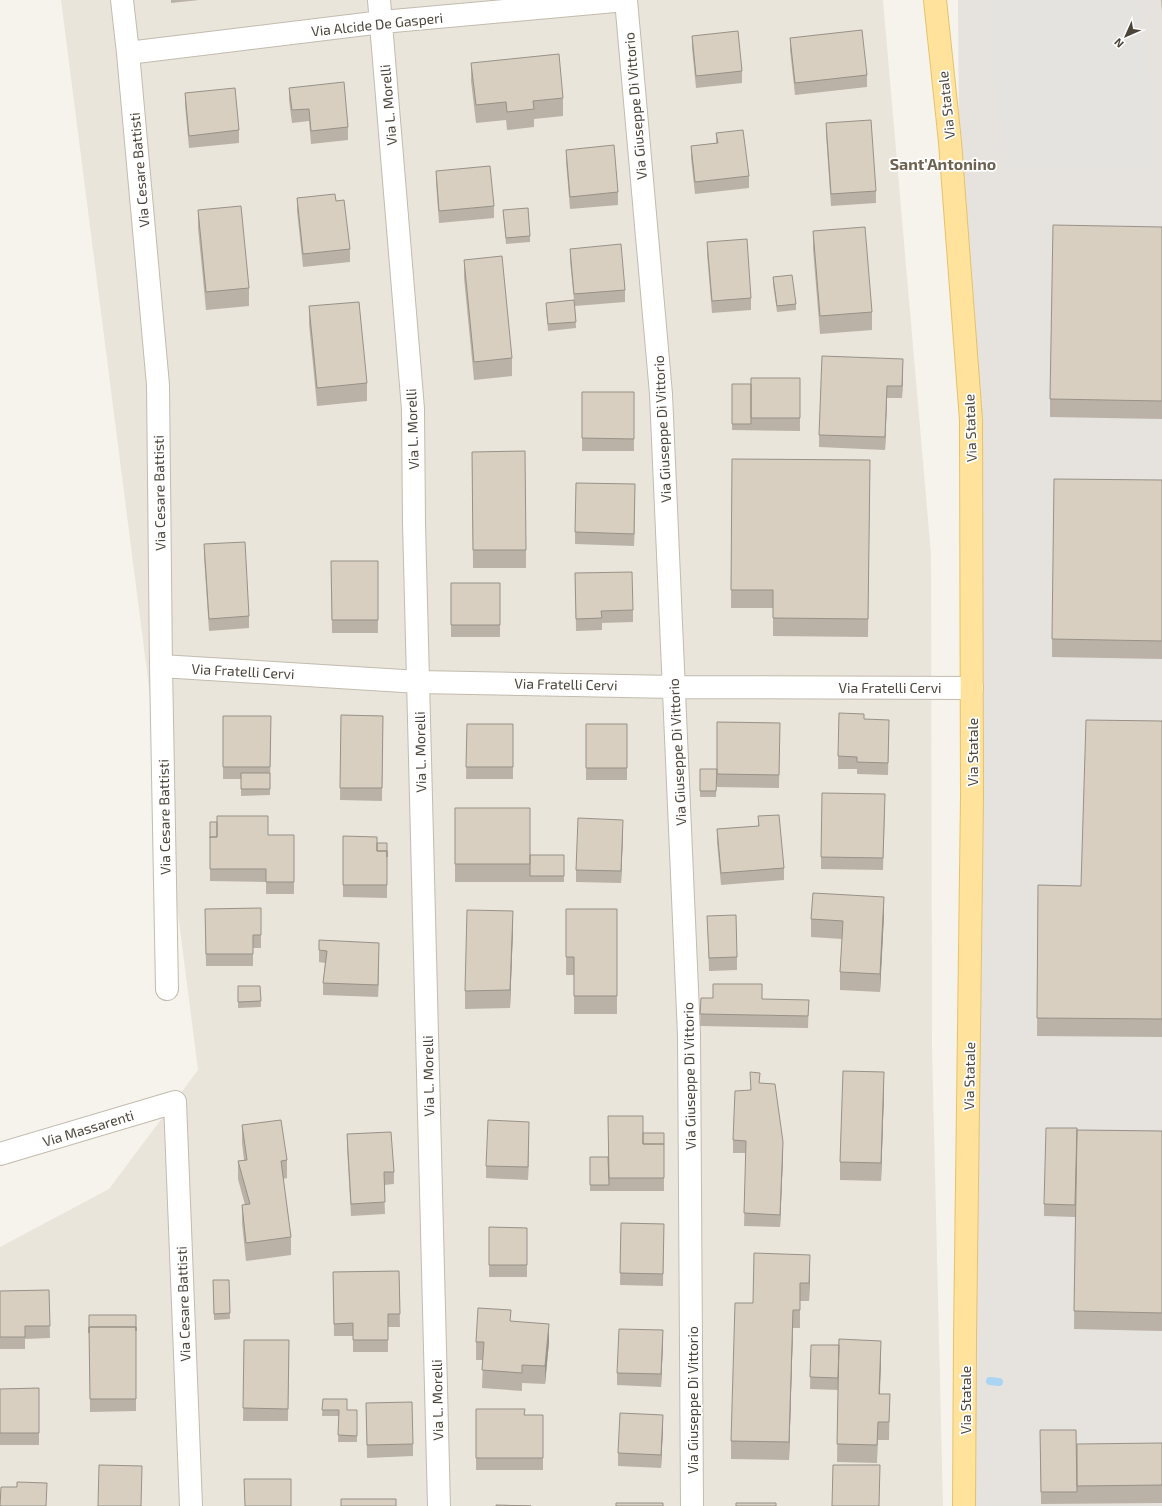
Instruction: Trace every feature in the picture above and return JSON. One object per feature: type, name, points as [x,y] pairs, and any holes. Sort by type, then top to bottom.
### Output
[{"type":"main road","name":"Via Statale","points":[[935,0],[950,142],[971,420],[972,797],[964,1506]]},
{"type":"street","name":"Via Cesare Battisti","points":[[122,0],[158,385],[161,666],[168,988]]},
{"type":"street","name":"Via L. Morelli","points":[[379,0],[413,409],[418,682],[439,1506]]},
{"type":"street","name":"Via Alcide De Gasperi","points":[[128,53],[382,22],[626,0]]},
{"type":"street","name":"Via Giuseppe Di Vittorio","points":[[626,0],[661,394],[674,687],[689,1035],[692,1506]]},
{"type":"street","name":"Via Fratelli Cervi","points":[[161,666],[418,682],[674,687],[972,688]]},
{"type":"street","name":"Via Cesare Battisti","points":[[176,1102],[191,1506]]},
{"type":"street","name":"Via Massarenti","points":[[0,1154],[176,1102]]},
{"type":"shaded area","points":[[61,0],[883,0],[931,554],[932,1047],[943,1506],[0,1506],[0,1247],[109,1189],[198,1070]]},
{"type":"shaded area","points":[[958,0],[1162,0],[1162,1506],[969,1506]]},
{"type":"shaded area","points":[[988,0],[1140,0],[1155,166],[1006,167]]},
{"type":"building","points":[[862,30],[867,75],[795,83],[790,38]]},
{"type":"building","points":[[738,31],[742,71],[696,76],[692,36]]},
{"type":"building","points":[[559,54],[563,98],[533,101],[534,109],[507,112],[506,102],[476,105],[471,63]]},
{"type":"building","points":[[344,82],[348,127],[311,131],[309,109],[292,110],[289,88]]},
{"type":"building","points":[[235,88],[239,130],[189,136],[185,93]]},
{"type":"building","points":[[871,120],[876,191],[831,194],[826,123]]},
{"type":"building","points":[[743,130],[749,176],[695,182],[691,146],[718,143],[716,133]]},
{"type":"building","points":[[614,145],[618,192],[570,197],[566,150]]},
{"type":"building","points":[[490,166],[494,206],[439,211],[436,171]]},
{"type":"building","points":[[335,194],[336,201],[344,200],[350,249],[303,254],[297,198]]},
{"type":"building","points":[[241,206],[249,288],[206,292],[198,210]]},
{"type":"building","points":[[528,208],[530,236],[506,238],[503,210]]},
{"type":"building","points":[[1053,225],[1162,227],[1162,401],[1050,399]]},
{"type":"building","points":[[865,227],[872,312],[820,316],[813,231]]},
{"type":"building","points":[[747,239],[751,298],[712,301],[707,242]]},
{"type":"building","points":[[621,244],[625,290],[574,294],[570,249]]},
{"type":"building","points":[[502,256],[512,358],[474,362],[464,260]]},
{"type":"building","points":[[792,275],[796,304],[777,306],[773,277]]},
{"type":"building","points":[[574,300],[576,322],[548,324],[546,303]]},
{"type":"building","points":[[359,302],[367,383],[317,388],[309,306]]},
{"type":"building","points":[[822,356],[903,359],[902,386],[887,386],[885,437],[819,435]]},
{"type":"building","points":[[751,378],[800,378],[800,418],[751,418]]},
{"type":"building","points":[[732,384],[751,384],[751,424],[732,424]]},
{"type":"building","points":[[582,392],[634,392],[634,439],[582,438]]},
{"type":"building","points":[[525,451],[526,550],[473,550],[472,452]]},
{"type":"building","points":[[732,459],[870,460],[868,619],[773,618],[773,590],[731,590]]},
{"type":"building","points":[[1054,479],[1162,480],[1162,641],[1052,639]]},
{"type":"building","points":[[576,483],[635,484],[634,534],[575,532]]},
{"type":"building","points":[[245,542],[249,616],[209,619],[204,544]]},
{"type":"building","points":[[331,561],[378,561],[378,620],[332,620]]},
{"type":"building","points":[[632,572],[633,610],[601,611],[602,618],[576,619],[575,573]]},
{"type":"building","points":[[451,583],[500,583],[500,625],[451,625]]},
{"type":"building","points":[[839,713],[864,714],[864,719],[889,720],[888,763],[857,762],[857,757],[838,756]]},
{"type":"building","points":[[341,715],[383,716],[382,788],[340,788]]},
{"type":"building","points":[[223,716],[271,716],[270,767],[223,767]]},
{"type":"building","points":[[1086,720],[1162,721],[1162,1019],[1037,1018],[1038,885],[1081,886]]},
{"type":"building","points":[[717,722],[780,723],[779,775],[717,774]]},
{"type":"building","points":[[467,724],[513,724],[513,767],[466,767]]},
{"type":"building","points":[[586,724],[627,724],[627,768],[586,768]]},
{"type":"building","points":[[700,769],[717,769],[716,791],[700,791]]},
{"type":"building","points":[[241,773],[270,773],[270,789],[241,789]]},
{"type":"building","points":[[822,793],[885,794],[883,858],[821,857]]},
{"type":"building","points":[[455,808],[530,808],[530,864],[455,864]]},
{"type":"building","points":[[779,815],[784,868],[721,873],[717,829],[759,826],[758,816]]},
{"type":"building","points":[[217,816],[268,816],[268,835],[294,835],[294,882],[266,882],[266,869],[210,869],[210,837],[217,837]]},
{"type":"building","points":[[578,818],[623,820],[621,871],[576,870]]},
{"type":"building","points":[[210,822],[217,822],[217,837],[210,837]]},
{"type":"building","points":[[343,836],[377,837],[377,851],[387,851],[387,885],[343,885]]},
{"type":"building","points":[[377,843],[387,843],[387,851],[377,851]]},
{"type":"building","points":[[530,855],[564,855],[564,876],[530,876]]},
{"type":"building","points":[[813,893],[884,897],[880,974],[840,972],[843,921],[811,919]]},
{"type":"building","points":[[261,908],[261,935],[253,935],[253,954],[206,954],[205,909]]},
{"type":"building","points":[[566,909],[617,909],[617,996],[574,996],[574,957],[566,957]]},
{"type":"building","points":[[467,910],[513,911],[510,990],[465,991]]},
{"type":"building","points":[[736,915],[737,957],[709,958],[707,916]]},
{"type":"building","points":[[319,940],[379,943],[378,985],[323,983],[327,951],[319,950]]},
{"type":"building","points":[[713,984],[762,984],[762,999],[809,1000],[808,1016],[700,1014],[701,998],[713,998]]},
{"type":"building","points":[[238,986],[260,986],[261,1001],[238,1002]]},
{"type":"building","points":[[843,1071],[884,1072],[881,1163],[840,1162]]},
{"type":"building","points":[[750,1072],[760,1073],[759,1083],[775,1084],[783,1142],[780,1215],[744,1213],[746,1141],[733,1140],[735,1091],[751,1090]]},
{"type":"building","points":[[608,1116],[643,1116],[643,1144],[664,1144],[664,1178],[609,1178]]},
{"type":"building","points":[[281,1120],[287,1160],[281,1161],[291,1237],[246,1243],[242,1205],[250,1204],[238,1161],[247,1160],[242,1125]]},
{"type":"building","points":[[488,1120],[529,1122],[528,1167],[486,1166]]},
{"type":"building","points":[[1046,1128],[1077,1128],[1075,1205],[1044,1204]]},
{"type":"building","points":[[1077,1130],[1162,1131],[1162,1313],[1074,1311]]},
{"type":"building","points":[[391,1132],[394,1172],[384,1172],[385,1202],[351,1204],[347,1134]]},
{"type":"building","points":[[643,1133],[664,1133],[664,1144],[643,1144]]},
{"type":"building","points":[[590,1157],[608,1157],[609,1185],[590,1185]]},
{"type":"building","points":[[621,1223],[664,1224],[663,1274],[620,1273]]},
{"type":"building","points":[[489,1227],[527,1228],[527,1265],[489,1265]]},
{"type":"building","points":[[754,1253],[810,1255],[809,1283],[800,1283],[800,1310],[793,1310],[789,1442],[731,1441],[735,1303],[753,1303]]},
{"type":"building","points":[[399,1271],[400,1314],[388,1314],[388,1340],[353,1340],[353,1323],[334,1324],[333,1272]]},
{"type":"building","points":[[213,1280],[229,1280],[230,1313],[214,1314]]},
{"type":"building","points":[[49,1290],[50,1326],[25,1326],[25,1337],[0,1337],[0,1291]]},
{"type":"building","points":[[478,1308],[511,1310],[510,1321],[549,1324],[545,1366],[522,1365],[522,1373],[482,1370],[484,1342],[476,1342]]},
{"type":"building","points":[[89,1315],[136,1315],[136,1327],[89,1327]]},
{"type":"building","points":[[89,1327],[136,1327],[136,1399],[90,1399]]},
{"type":"building","points":[[619,1329],[663,1330],[661,1374],[617,1373]]},
{"type":"building","points":[[839,1339],[881,1341],[879,1394],[890,1394],[889,1422],[878,1422],[877,1445],[837,1444]]},
{"type":"building","points":[[244,1340],[289,1340],[288,1409],[243,1408]]},
{"type":"building","points":[[811,1345],[839,1345],[838,1378],[810,1377]]},
{"type":"building","points":[[39,1388],[39,1433],[0,1433],[0,1389]]},
{"type":"building","points":[[323,1399],[347,1399],[347,1410],[357,1410],[357,1436],[338,1435],[339,1410],[322,1410]]},
{"type":"building","points":[[412,1402],[413,1444],[367,1445],[366,1403]]},
{"type":"building","points":[[476,1409],[525,1409],[524,1415],[543,1415],[543,1458],[476,1458]]},
{"type":"building","points":[[620,1413],[663,1415],[661,1455],[618,1453]]},
{"type":"building","points":[[1040,1430],[1076,1430],[1077,1492],[1041,1492]]},
{"type":"building","points":[[1162,1443],[1162,1485],[1077,1486],[1077,1444]]},
{"type":"building","points":[[99,1465],[142,1466],[141,1506],[98,1506]]},
{"type":"building","points":[[833,1465],[880,1465],[879,1506],[832,1506]]},
{"type":"building","points":[[244,1479],[291,1479],[291,1506],[245,1506]]},
{"type":"building","points":[[17,1482],[47,1483],[46,1506],[0,1506],[1,1487],[17,1487]]},
{"type":"building","points":[[341,1499],[396,1499],[396,1506],[341,1506]]},
{"type":"building","points":[[616,1503],[663,1503],[663,1506],[616,1506]]},
{"type":"building","points":[[736,1503],[776,1503],[776,1506],[736,1506]]},
{"type":"building","points":[[496,1505],[531,1506],[496,1506]]},
{"type":"waterway","points":[[990,1381],[999,1382]]},
{"type":"district","name":"Sant'Antonino","points":[[943,163]]}]
